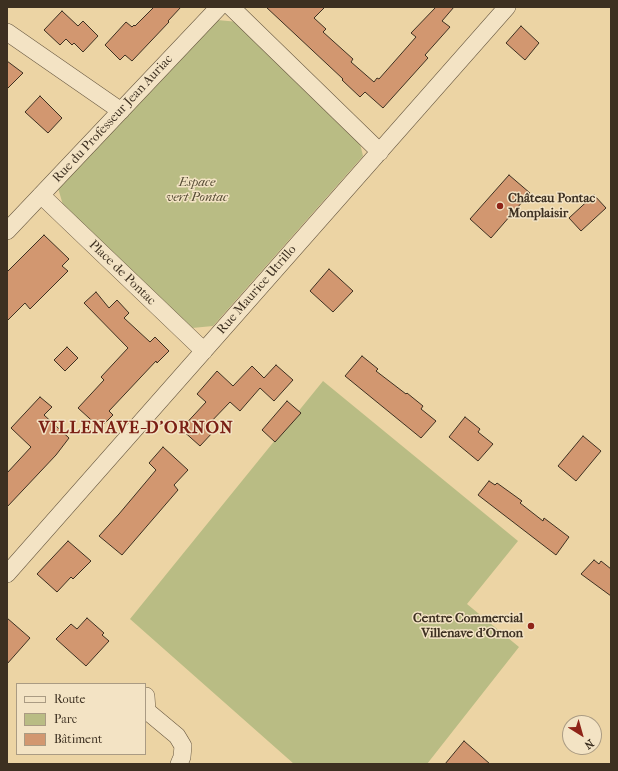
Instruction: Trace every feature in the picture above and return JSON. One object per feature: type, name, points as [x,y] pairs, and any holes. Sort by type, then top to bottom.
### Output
[{"type":"street","name":"Rue du Professeur Jean Auriac","points":[[7,231],[219,7]]},
{"type":"street","points":[[232,7],[380,152]]},
{"type":"street","name":"Rue Maurice Utrillo","points":[[7,574],[507,7]]},
{"type":"street","points":[[7,32],[121,111]]},
{"type":"street","name":"Place de Pontac","points":[[41,195],[204,351]]},
{"type":"street","points":[[146,696],[147,711],[177,736],[183,746],[182,757],[179,764]]},
{"type":"green space","name":"Espace vert Pontac","points":[[217,20],[239,22],[358,135],[363,156],[213,326],[192,328],[63,205],[58,188]]},
{"type":"green space","points":[[323,381],[518,541],[467,604],[519,647],[427,764],[294,764],[130,619]]},
{"type":"building","points":[[154,7],[181,7],[132,61],[125,55],[120,60],[105,45],[126,22],[132,27],[134,25],[135,26]]},
{"type":"building","points":[[266,7],[325,7],[314,18],[326,29],[323,32],[353,59],[351,62],[374,82],[377,78],[379,79],[416,37],[411,33],[436,7],[454,7],[442,21],[450,27],[425,55],[428,58],[383,108],[365,92],[360,97],[342,80],[343,79]]},
{"type":"building","points":[[62,11],[78,26],[83,21],[98,36],[83,52],[74,43],[72,45],[66,39],[60,45],[44,30]]},
{"type":"building","points":[[521,26],[539,43],[525,60],[506,43]]},
{"type":"building","points":[[7,61],[23,73],[7,89]]},
{"type":"building","points":[[40,96],[62,118],[48,133],[25,112]]},
{"type":"building","name":"Château Pontac Monplaisir","points":[[509,175],[530,193],[491,238],[470,219]]},
{"type":"building","points":[[594,195],[606,208],[581,231],[569,218]]},
{"type":"building","points":[[44,235],[69,259],[62,266],[68,271],[30,309],[25,303],[7,321],[7,272]]},
{"type":"building","points":[[329,269],[353,291],[333,312],[310,291]]},
{"type":"building","points":[[96,292],[109,308],[117,300],[129,313],[124,318],[150,342],[155,337],[169,351],[157,363],[156,361],[109,411],[113,415],[100,428],[78,408],[104,380],[101,377],[128,348],[84,303]]},
{"type":"building","points":[[67,347],[78,358],[65,371],[54,360]]},
{"type":"building","points":[[362,356],[378,369],[376,371],[423,406],[421,409],[436,421],[421,438],[345,376]]},
{"type":"building","points":[[276,365],[293,380],[274,401],[260,388],[240,411],[230,402],[206,427],[213,432],[200,446],[181,429],[206,402],[197,394],[217,371],[233,386],[252,366],[264,378]]},
{"type":"building","points":[[40,397],[52,407],[44,415],[69,438],[56,455],[7,507],[7,473],[31,447],[11,428]]},
{"type":"building","points":[[287,401],[301,413],[275,442],[262,430]]},
{"type":"building","points":[[465,417],[480,429],[478,432],[493,444],[478,461],[449,437]]},
{"type":"building","points":[[583,436],[601,451],[576,481],[558,466]]},
{"type":"building","points":[[163,447],[188,470],[174,485],[178,490],[122,555],[99,536],[156,470],[149,463]]},
{"type":"building","points":[[489,481],[495,485],[497,483],[522,501],[520,503],[543,521],[544,518],[569,537],[556,555],[478,495]]},
{"type":"building","points":[[68,541],[91,561],[73,579],[71,577],[57,592],[37,574]]},
{"type":"building","points":[[594,560],[599,564],[601,561],[611,569],[611,596],[581,574]]},
{"type":"building","points":[[7,618],[30,638],[7,664]]},
{"type":"building","points":[[87,618],[104,633],[102,635],[109,641],[86,666],[56,639],[71,624],[77,629]]},
{"type":"building","points":[[464,741],[490,764],[445,764]]},
{"type":"place","name":"Château Pontac Monplaisir","points":[[500,206]]},
{"type":"place","name":"Centre Commercial Villenave d'Ornon","points":[[531,626]]},
{"type":"district","name":"VILLENAVE-D'ORNON","points":[[136,429]]}]
